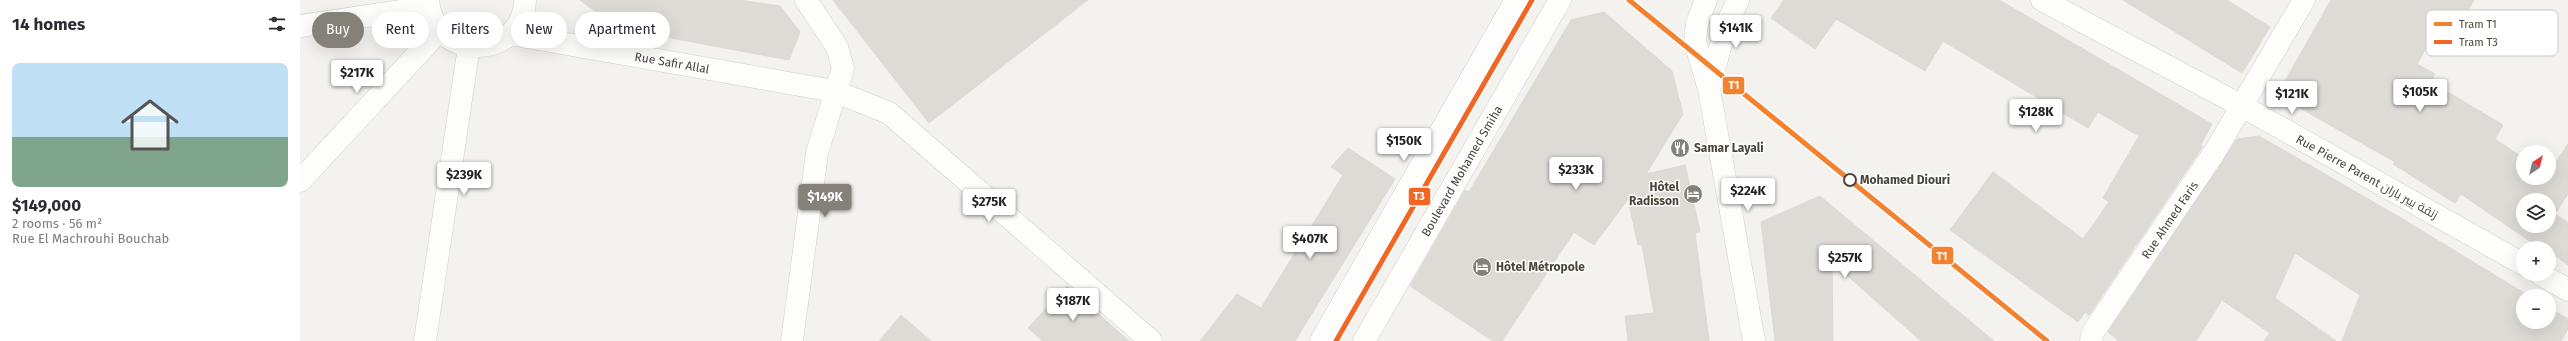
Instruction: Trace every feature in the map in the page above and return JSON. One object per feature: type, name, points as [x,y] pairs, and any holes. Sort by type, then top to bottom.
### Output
[{"type":"street","points":[[503,38],[510,34],[520,20],[524,0]]},
{"type":"street","points":[[792,341],[817,153],[834,91],[843,68],[837,47],[806,0]]},
{"type":"street","points":[[1321,341],[1516,0]]},
{"type":"street","name":"Boulevard Mohamed Smiha","points":[[1364,341],[1560,0]]},
{"type":"street","points":[[1706,0],[1697,23],[1695,42],[1709,89],[1754,341]]},
{"type":"street","points":[[1709,89],[1726,26],[1738,0]]},
{"type":"street","name":"Rue Pierre Parent زنقة بيير باران","points":[[2042,0],[2242,106],[2516,260]]},
{"type":"street","name":"Rue Ahmed Faris","points":[[2092,336],[2174,216],[2242,106],[2304,0]]},
{"type":"street","points":[[300,26],[428,4],[437,24]]},
{"type":"street","points":[[300,181],[437,33]]},
{"type":"street","name":"Rue Safir Allal","points":[[510,34],[834,91],[889,113],[1151,341]]},
{"type":"street","points":[[425,341],[469,48]]},
{"type":"street","points":[[2552,281],[2568,290]]},
{"type":"building","points":[[580,0],[739,0],[780,6],[800,32],[789,60],[670,38],[670,12],[596,12]]},
{"type":"building","points":[[833,0],[1088,0],[929,123]]},
{"type":"building","points":[[1784,0],[1999,0],[2212,124],[2200,146],[2203,146],[2089,315],[2085,312],[2078,322],[1950,230],[1993,172],[2083,239],[2109,202],[2103,198],[2139,136],[2098,112],[2088,128],[1943,41],[1925,71],[1836,19],[1815,49],[1771,18]]},
{"type":"building","points":[[2123,0],[2227,0],[2270,27],[2242,73]]},
{"type":"building","points":[[2331,0],[2474,0],[2468,10],[2426,10],[2426,48],[2417,64],[2435,74],[2431,82],[2503,125],[2495,139],[2516,153],[2516,185],[2556,185],[2556,162],[2568,144],[2568,194],[2556,212],[2556,193],[2516,193],[2516,232],[2461,194],[2455,203],[2393,164],[2395,162],[2277,95]]},
{"type":"building","points":[[1604,12],[1672,71],[1683,114],[1646,174],[1685,165],[1700,231],[1695,233],[1709,341],[1628,341],[1625,316],[1654,313],[1642,245],[1638,245],[1628,199],[1594,245],[1574,232],[1502,341],[1493,341],[1410,286],[1465,190],[1469,192],[1571,20]]},
{"type":"building","points":[[2259,136],[2401,218],[2518,289],[2516,289],[2516,329],[2556,329],[2556,312],[2568,319],[2568,329],[2561,341],[2342,341],[2360,295],[2295,253],[2275,298],[2336,341],[2264,341],[2270,333],[2222,300],[2196,341],[2119,341],[2108,332],[2237,139]]},
{"type":"building","points":[[1348,148],[1395,179],[1295,341],[1200,341],[1237,294],[1261,308],[1343,175],[1331,167]]},
{"type":"building","points":[[1820,196],[1994,341],[1921,341],[1832,262],[1833,341],[1775,341],[1761,222]]},
{"type":"building","points":[[2556,215],[2568,223],[2568,265],[2556,256],[2556,241],[2530,241],[2518,233],[2556,233]]},
{"type":"building","points":[[1067,286],[1129,341],[1043,341],[1028,328]]},
{"type":"building","points":[[901,315],[931,341],[879,341]]},
{"type":"tram line","name":"T3","points":[[1336,341],[1532,0]]},
{"type":"tram line","name":"T1","points":[[1629,0],[2047,341]]},
{"type":"place","name":"Samar Layali","points":[[1680,148]]},
{"type":"place","name":"Mohamed Diouri","points":[[1850,180]]},
{"type":"place","name":"Hôtel Radisson","points":[[1693,194]]},
{"type":"place","name":"Hôtel Métropole","points":[[1482,267]]}]
